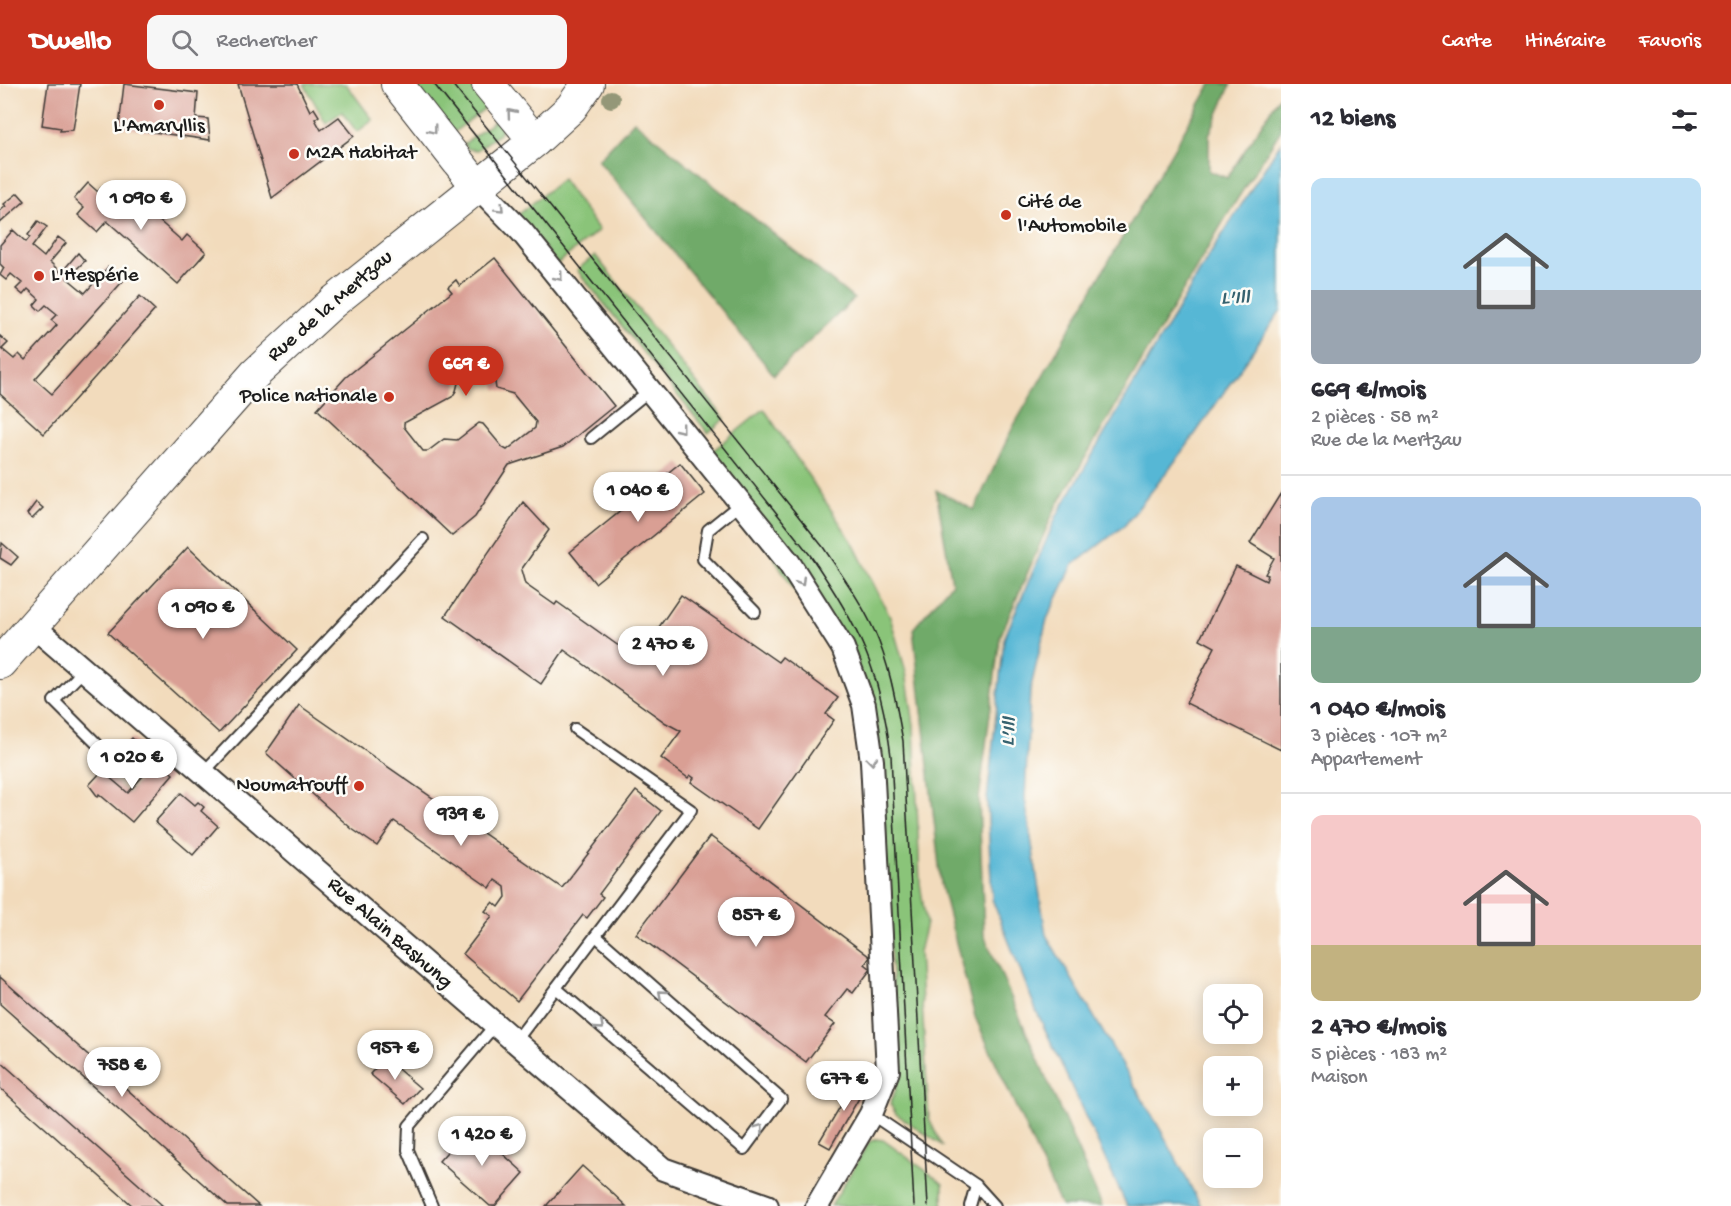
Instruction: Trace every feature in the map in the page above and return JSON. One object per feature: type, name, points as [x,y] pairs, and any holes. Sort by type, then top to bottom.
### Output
[{"type":"main road","points":[[396,84],[477,186]]},
{"type":"main road","points":[[488,84],[535,141]]},
{"type":"main road","name":"Rue de la Mertzau","points":[[0,663],[255,374],[332,303],[535,141],[571,108],[588,84]]},
{"type":"street","points":[[477,186],[504,211],[789,562],[843,648],[864,705],[872,761],[888,1071],[871,1114],[817,1206]]},
{"type":"street","name":"Rue Alain Bashung","points":[[32,626],[663,1169],[767,1206]]},
{"type":"lane","points":[[591,438],[650,390]]},
{"type":"lane","points":[[740,504],[708,530],[703,559],[755,612]]},
{"type":"lane","points":[[202,773],[423,539]]},
{"type":"lane","points":[[83,671],[54,701],[100,747]]},
{"type":"lane","points":[[515,1042],[691,810],[575,729]]},
{"type":"lane","points":[[556,988],[744,1149],[781,1099],[596,936]]},
{"type":"lane","points":[[432,1206],[408,1150],[409,1126],[495,1025]]},
{"type":"lane","points":[[871,1114],[975,1185],[995,1206]]},
{"type":"lane","points":[[970,1206],[975,1185]]},
{"type":"green space","points":[[304,84],[346,84],[373,120],[357,132],[342,112],[326,123]]},
{"type":"green space","points":[[414,84],[470,84],[488,106],[453,133]]},
{"type":"green space","points":[[1211,84],[1231,84],[1209,135],[1209,171],[1227,178],[1281,94],[1281,130],[1226,217],[1054,511],[1000,637],[979,799],[984,935],[1102,1206],[1061,1206],[975,1017],[941,884],[913,629],[952,583],[936,490],[974,510],[1013,427]]},
{"type":"green space","points":[[497,119],[502,127],[499,134],[477,150],[468,149],[464,144]]},
{"type":"green space","points":[[634,121],[854,299],[774,375],[598,160]]},
{"type":"green space","points":[[562,179],[599,230],[557,264],[518,215]]},
{"type":"green space","points":[[595,255],[725,419],[708,433],[577,270]]},
{"type":"green space","points":[[764,409],[853,543],[890,617],[906,672],[914,725],[920,883],[926,923],[919,952],[929,1119],[942,1145],[896,1114],[890,1104],[896,1089],[898,1069],[876,720],[709,454]]},
{"type":"green space","points":[[876,1139],[883,1140],[943,1184],[943,1206],[831,1206],[869,1142]]},
{"type":"water","name":"L'Ill","points":[[1281,142],[1281,310],[1184,450],[1125,525],[1073,565],[1047,619],[1030,691],[1025,799],[1046,935],[1163,1134],[1201,1206],[1127,1206],[1036,1010],[992,899],[987,800],[1004,639],[1057,515],[1207,259]]},
{"type":"building","points":[[48,84],[80,84],[73,130],[60,131],[61,128],[42,125]]},
{"type":"building","name":"L'Amaryllis","points":[[124,84],[198,93],[196,118],[208,119],[210,140],[119,127]]},
{"type":"building","name":"M2A Habitat","points":[[238,84],[297,84],[310,111],[314,108],[319,116],[315,119],[321,130],[339,117],[354,136],[272,198]]},
{"type":"building","name":"L'Hespérie","points":[[88,183],[98,192],[101,188],[120,206],[130,195],[182,241],[187,235],[206,252],[178,284],[107,221],[97,232],[78,215],[84,208],[74,199]]},
{"type":"building","points":[[18,193],[25,201],[0,223],[0,211],[6,206],[4,204]]},
{"type":"building","points":[[38,221],[47,227],[32,247],[44,257],[58,237],[66,243],[50,262],[61,273],[78,253],[85,261],[67,278],[85,293],[108,267],[123,281],[35,379],[52,394],[140,296],[155,310],[44,434],[0,394],[0,336],[8,343],[2,349],[14,359],[19,354],[25,360],[57,325],[51,320],[57,314],[46,305],[40,311],[34,305],[39,299],[28,289],[23,295],[16,289],[22,283],[11,274],[6,280],[0,275],[4,268],[0,264],[0,245],[13,230],[26,242]]},
{"type":"building","name":"Police nationale","points":[[495,258],[614,406],[563,447],[509,465],[475,517],[452,536],[317,409],[346,377],[452,292],[448,287],[456,280],[460,286]],"holes":[[[482,360],[493,368],[496,389],[513,394],[536,422],[535,428],[507,450],[483,424],[479,423],[457,440],[444,439],[428,451],[423,451],[404,427],[404,423],[452,397],[459,379]]]},
{"type":"building","points":[[680,463],[705,494],[595,583],[570,552]]},
{"type":"building","points":[[1281,493],[1281,750],[1186,703],[1215,647],[1200,639],[1236,566],[1266,581],[1268,575],[1265,574],[1274,558],[1250,543]]},
{"type":"building","points":[[36,502],[43,508],[32,519],[27,514]]},
{"type":"building","points":[[523,502],[549,530],[521,570],[525,584],[555,605],[557,602],[637,659],[681,595],[778,662],[782,657],[838,698],[826,714],[834,720],[758,829],[691,782],[694,778],[690,775],[688,778],[661,758],[681,731],[666,723],[564,650],[541,684],[445,616]]},
{"type":"building","points":[[2,543],[18,557],[11,565],[0,558]]},
{"type":"building","points":[[188,547],[297,650],[219,733],[108,633]]},
{"type":"building","points":[[299,705],[562,888],[636,791],[661,811],[599,894],[603,897],[587,918],[583,915],[517,1001],[463,954],[492,916],[485,911],[493,902],[499,907],[506,897],[505,887],[495,880],[490,888],[394,821],[377,846],[352,829],[266,753]]},
{"type":"building","points":[[132,738],[140,745],[126,761],[118,753]]},
{"type":"building","points":[[157,760],[173,774],[132,822],[99,794],[98,797],[89,785],[102,771],[128,793]]},
{"type":"building","points":[[181,793],[195,805],[198,802],[204,807],[201,811],[218,826],[193,855],[155,822]]},
{"type":"building","points":[[710,836],[870,957],[865,964],[871,969],[853,993],[847,989],[825,1017],[835,1024],[806,1062],[636,934]]},
{"type":"building","points":[[0,977],[259,1206],[228,1206],[0,1004]]},
{"type":"building","points":[[385,1058],[420,1088],[405,1104],[370,1074]]},
{"type":"building","points":[[0,1061],[163,1206],[133,1206],[0,1088]]},
{"type":"building","points":[[859,1075],[869,1081],[830,1148],[819,1142]]},
{"type":"building","points":[[471,1125],[524,1173],[495,1206],[490,1206],[439,1161]]},
{"type":"building","points":[[582,1166],[610,1191],[626,1206],[546,1206]]},
{"type":"tram line","points":[[434,84],[810,555],[842,604],[865,650],[881,698],[891,756],[914,1206]]},
{"type":"tram line","points":[[452,84],[823,547],[869,619],[880,643],[895,698],[903,741],[928,1206]]},
{"type":"place","name":"L'Amaryllis","points":[[159,105]]},
{"type":"place","name":"M2A Habitat","points":[[294,154]]},
{"type":"place","name":"Cité de l'Automobile","points":[[1006,215]]},
{"type":"place","name":"L'Hespérie","points":[[39,276]]},
{"type":"place","name":"Police nationale","points":[[389,397]]},
{"type":"place","name":"Noumatrouff","points":[[359,786]]}]
